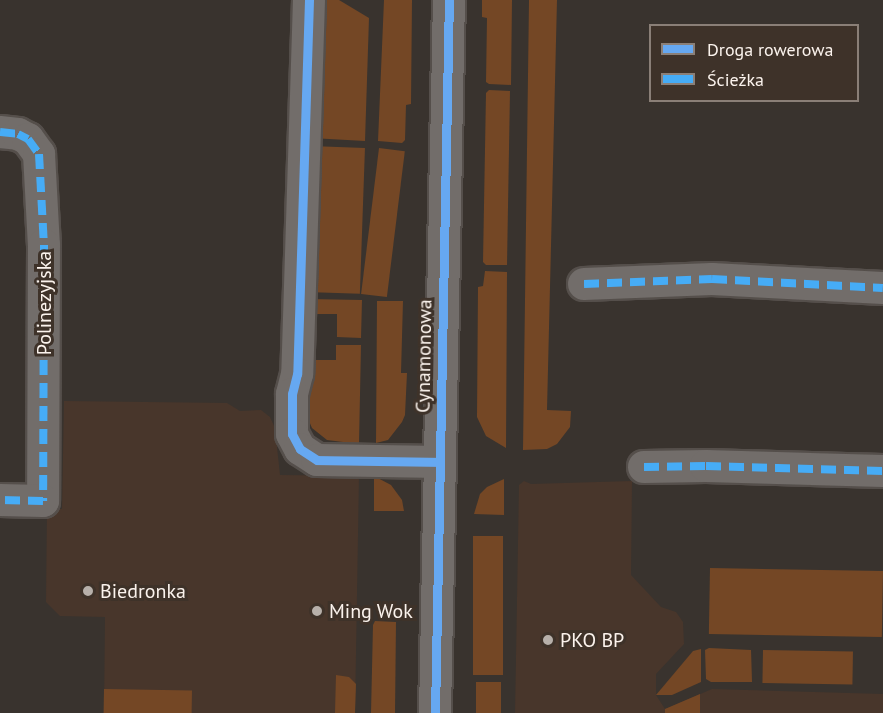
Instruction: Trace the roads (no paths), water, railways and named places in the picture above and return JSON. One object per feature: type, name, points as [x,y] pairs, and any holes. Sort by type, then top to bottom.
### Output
[{"type":"street","points":[[309,0],[297,374],[292,394],[292,434],[300,449],[317,460],[440,462]]},
{"type":"street","name":"Cynamonowa","points":[[435,713],[449,0]]},
{"type":"street","name":"Polinezyjska","points":[[0,132],[18,134],[28,139],[39,154],[44,245],[43,501],[0,500]]},
{"type":"street","points":[[584,284],[712,279],[883,288]]},
{"type":"street","points":[[644,468],[706,466],[883,471]]},
{"type":"place","name":"Biedronka","points":[[88,591]]},
{"type":"place","name":"Ming Wok","points":[[317,611]]},
{"type":"place","name":"PKO BP","points":[[548,640]]}]
